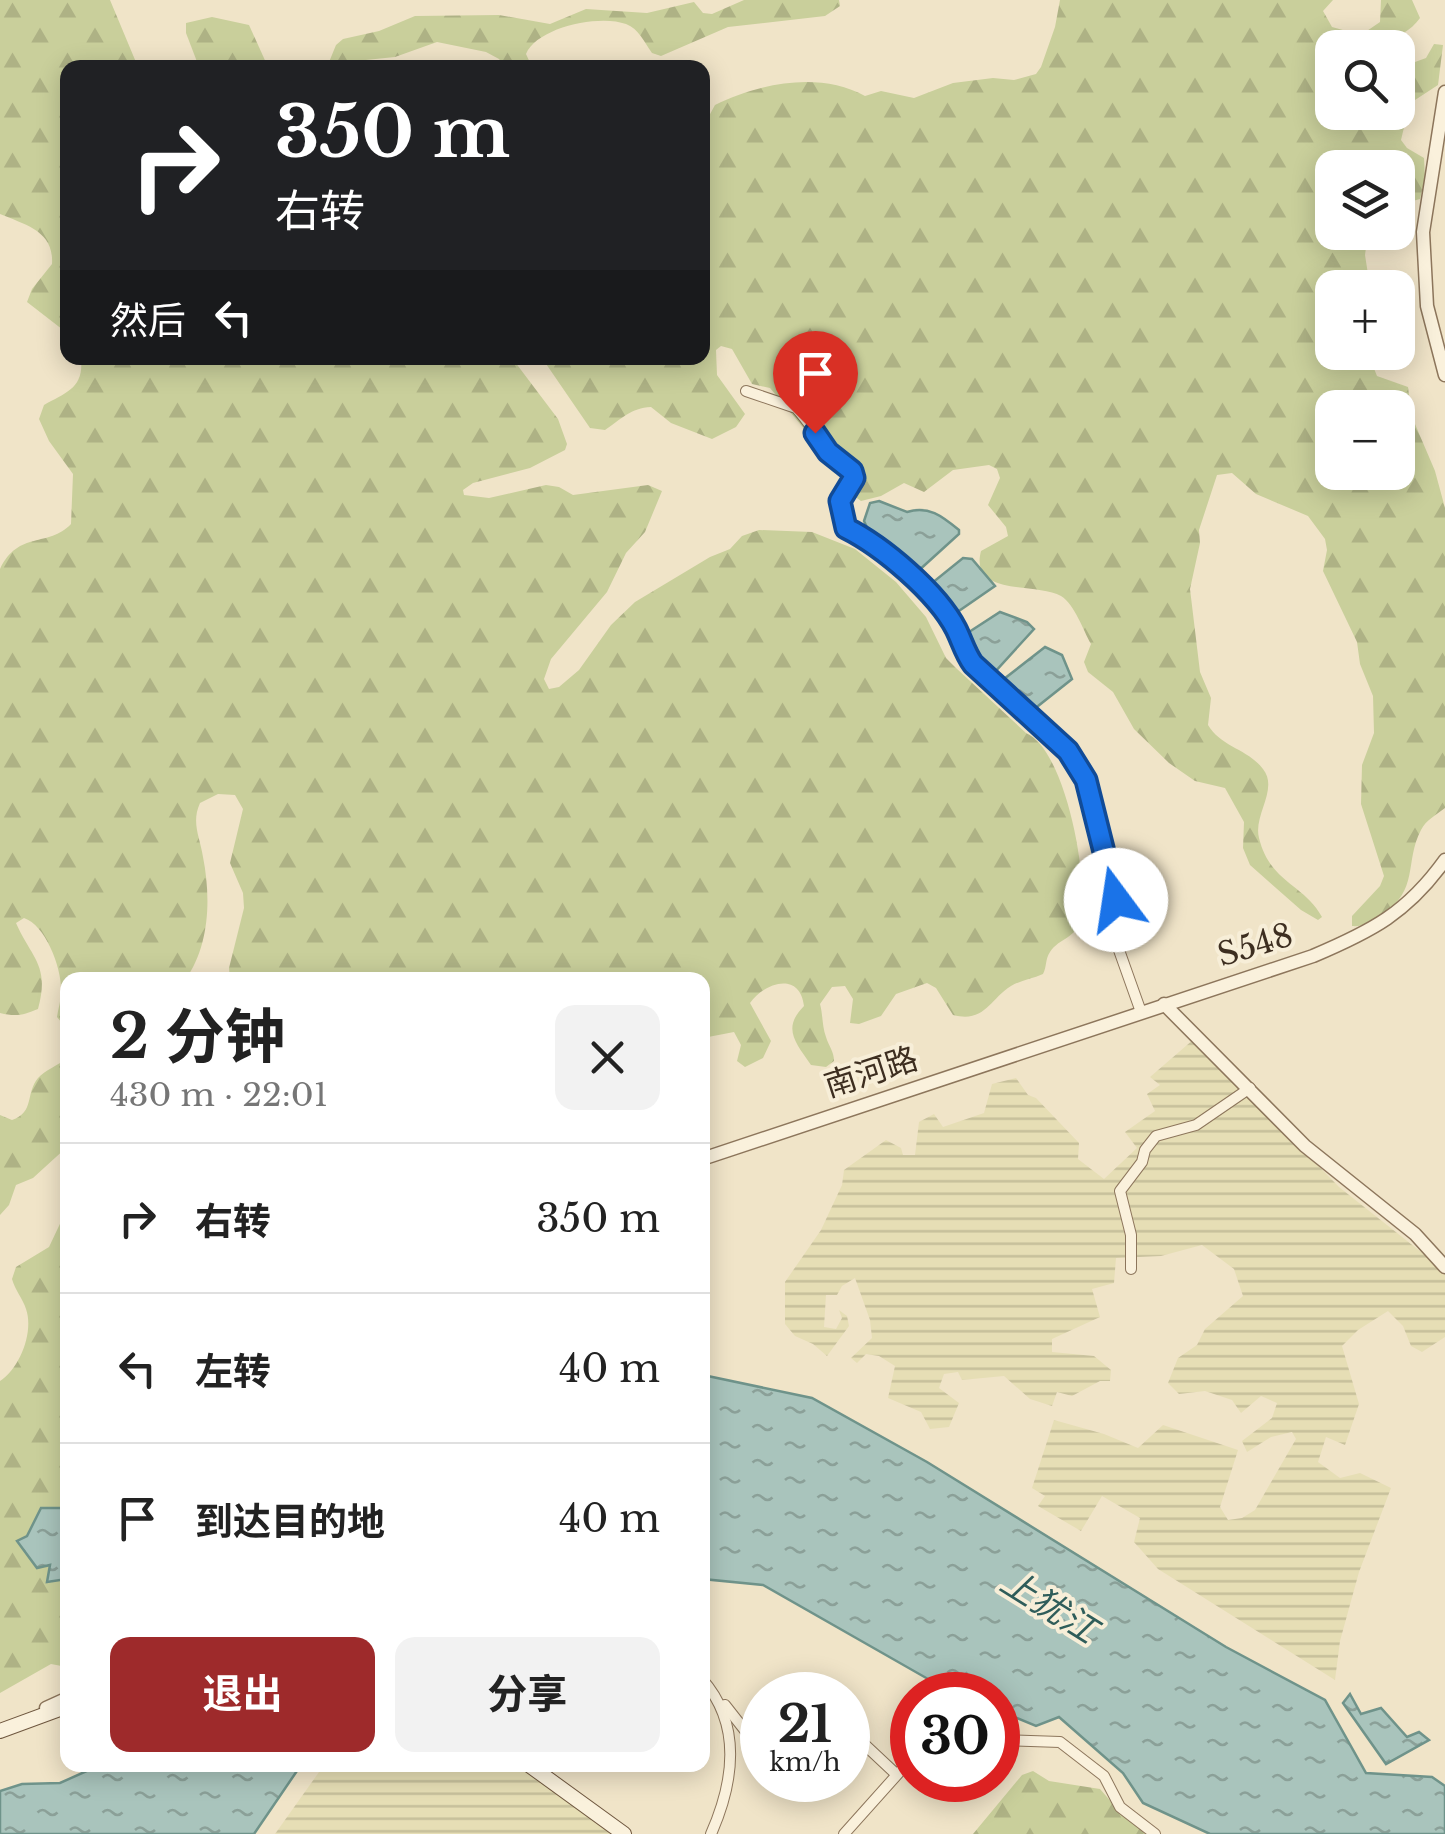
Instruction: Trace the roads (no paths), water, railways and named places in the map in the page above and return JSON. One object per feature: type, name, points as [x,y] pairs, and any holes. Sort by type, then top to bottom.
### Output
[{"type":"main road","points":[[6,1728],[60,1709]]},
{"type":"main road","points":[[539,1772],[624,1834]]},
{"type":"street","points":[[1445,92],[1423,232],[1426,306],[1445,375]]},
{"type":"street","points":[[746,391],[796,408],[802,414],[828,452],[852,471],[854,478],[840,501],[846,528],[863,537],[920,584],[955,627],[973,664],[1068,751],[1086,780],[1116,900],[1109,922],[1141,1012]]},
{"type":"street","name":"S548","points":[[1057,1040],[1313,956],[1366,934],[1412,901],[1445,860]]},
{"type":"street","points":[[1164,1004],[1304,1146],[1415,1234],[1445,1267]]},
{"type":"street","name":"南河路","points":[[710,1155],[1057,1040]]},
{"type":"street","points":[[1132,1269],[1131,1235],[1120,1191],[1142,1162],[1144,1150],[1156,1136],[1196,1125],[1250,1088]]},
{"type":"street","points":[[710,1688],[740,1724]]},
{"type":"street","points":[[711,1834],[731,1768],[729,1730],[721,1700]]},
{"type":"street","points":[[6,1728],[60,1702]]},
{"type":"street","points":[[1020,1741],[1060,1742],[1104,1776],[1120,1807],[1155,1834]]},
{"type":"street","points":[[870,1750],[890,1768]]},
{"type":"street","points":[[844,1834],[890,1781]]},
{"type":"water","points":[[879,501],[907,512],[934,513],[959,530],[959,534],[916,573],[870,534],[864,521],[870,503]]},
{"type":"water","points":[[963,558],[972,559],[995,586],[953,615],[932,583]]},
{"type":"water","points":[[1000,612],[1027,622],[1034,629],[993,674],[982,665],[967,637]]},
{"type":"water","points":[[1045,647],[1062,655],[1072,679],[1033,710],[1004,679]]},
{"type":"water","name":"上犹江","points":[[710,1376],[812,1398],[927,1462],[1226,1647],[1325,1700],[1366,1773],[1432,1777],[1445,1786],[1445,1834],[1210,1834],[1143,1803],[1123,1773],[1059,1717],[1036,1726],[1020,1719],[1020,1672],[916,1672],[763,1585],[710,1580]]},
{"type":"water","points":[[41,1508],[60,1508],[60,1580],[47,1582],[50,1565],[37,1568],[17,1541],[27,1536]]},
{"type":"water","points":[[1350,1694],[1361,1714],[1381,1708],[1407,1737],[1419,1732],[1429,1740],[1386,1764],[1343,1703]]},
{"type":"water","points":[[84,1772],[296,1772],[254,1834],[0,1834],[0,1791],[22,1784],[60,1783]]}]
